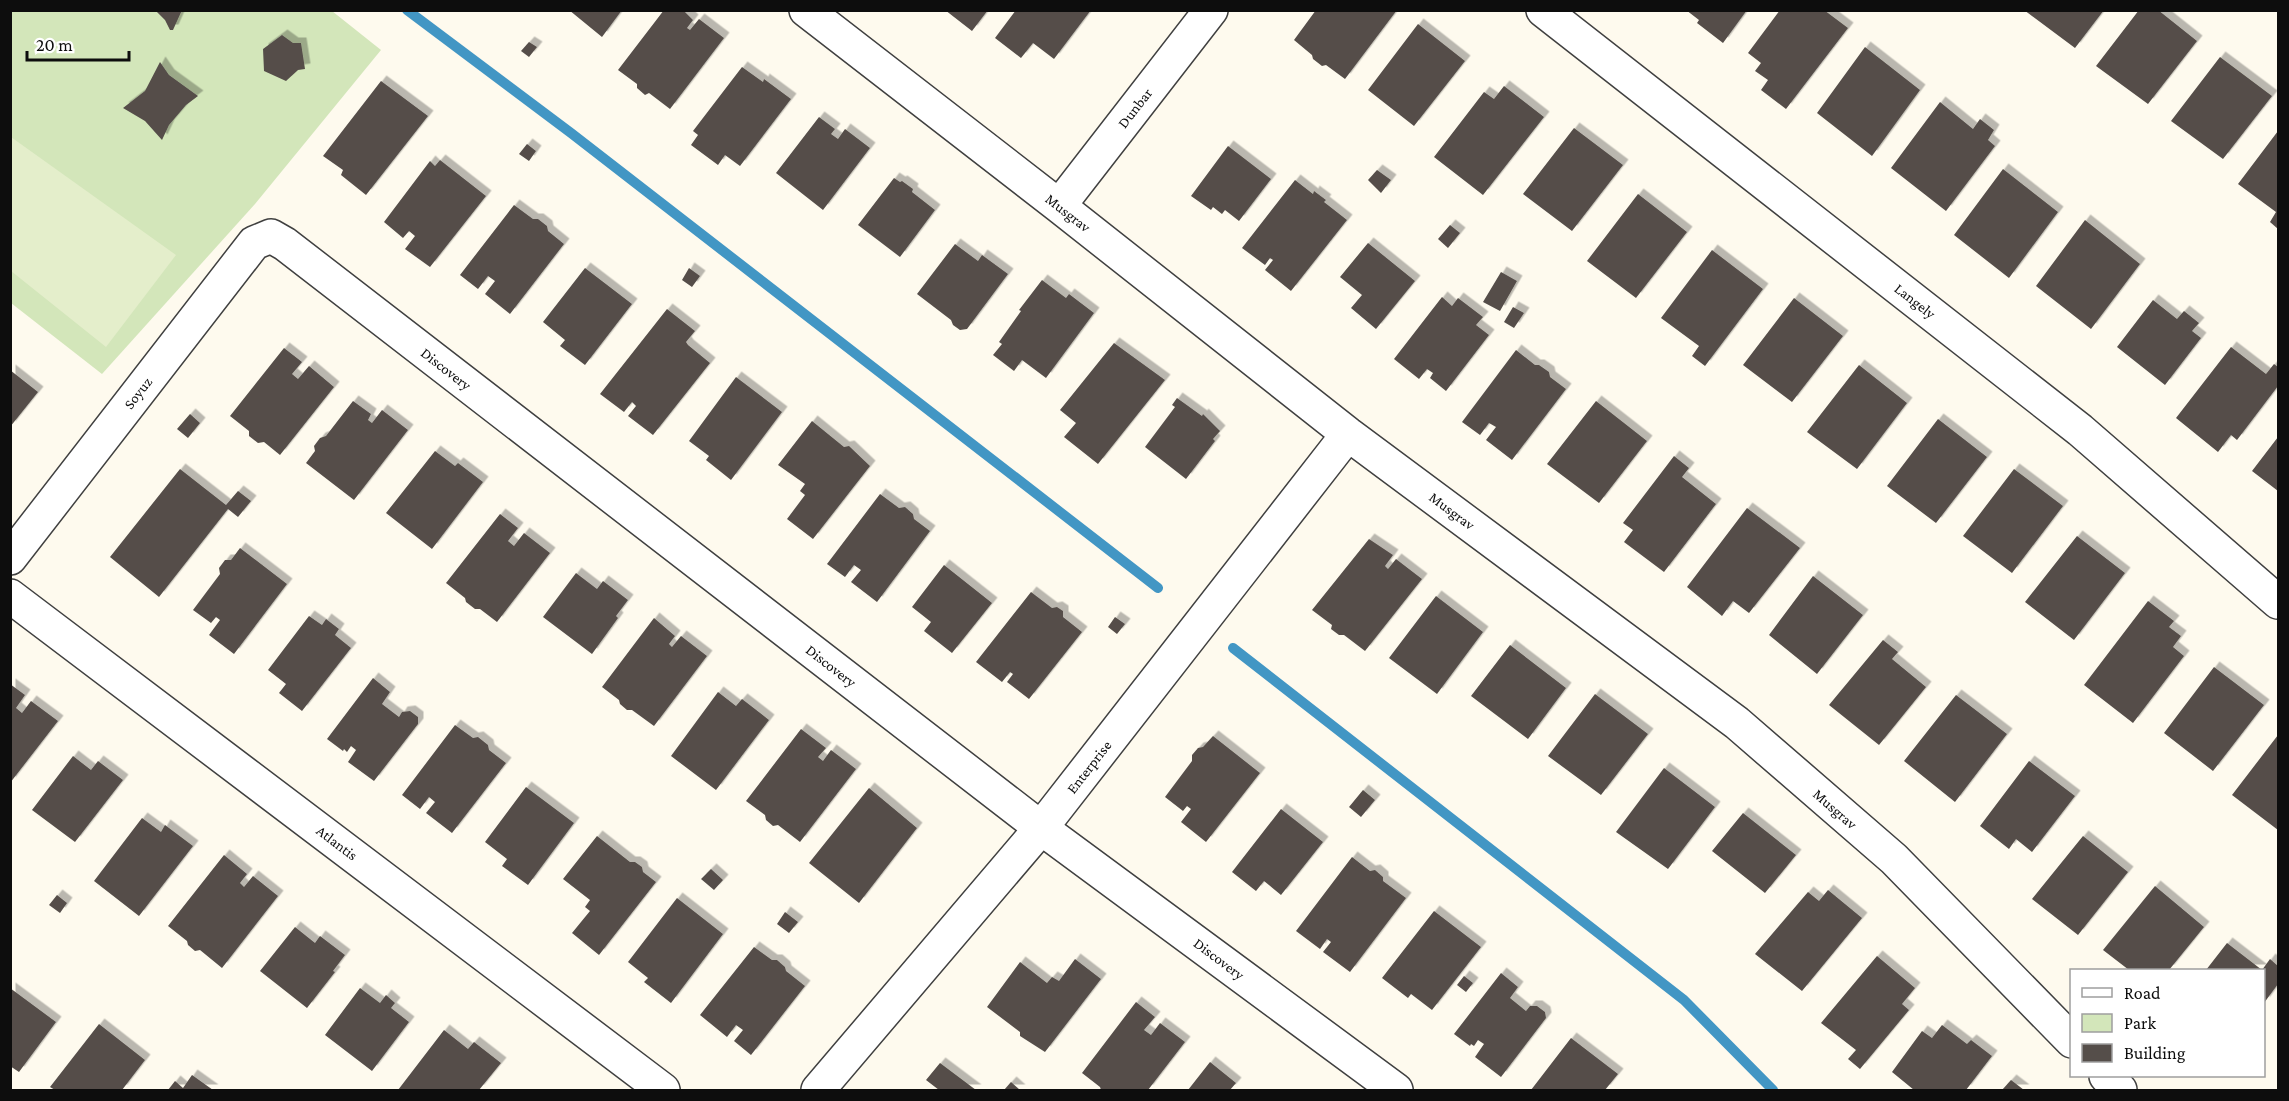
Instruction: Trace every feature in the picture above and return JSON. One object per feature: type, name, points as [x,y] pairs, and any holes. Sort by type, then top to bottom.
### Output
[{"type":"street","name":"Musgrav","points":[[806,10],[1348,434],[1737,723],[1894,859],[2070,1039]]},
{"type":"street","name":"Dunbar","points":[[1059,206],[1211,10]]},
{"type":"street","name":"Langely","points":[[1543,10],[2080,430],[2278,602]]},
{"type":"street","name":"Soyuz","points":[[10,558],[254,243],[271,236]]},
{"type":"street","name":"Discovery","points":[[271,236],[295,252],[1041,828],[1391,1089]]},
{"type":"street","name":"Enterprise","points":[[818,1090],[1041,828],[1348,434]]},
{"type":"street","name":"Atlantis","points":[[10,596],[663,1090]]},
{"type":"street","points":[[2107,1077],[2121,1090]]},
{"type":"green space","points":[[10,11],[332,11],[381,50],[255,204],[102,374],[11,303]]},
{"type":"green space","points":[[11,137],[176,255],[106,347],[11,271]]},
{"type":"building","points":[[155,10],[182,10],[173,30],[170,30],[165,20]]},
{"type":"building","points":[[569,10],[622,10],[602,37]]},
{"type":"building","points":[[664,10],[683,10],[693,20],[687,28],[690,30],[699,19],[724,38],[670,109],[649,93],[645,95],[637,88],[637,84],[618,70]]},
{"type":"building","points":[[945,10],[988,10],[972,31]]},
{"type":"building","points":[[1016,10],[1091,10],[1054,59],[1033,43],[1021,58],[995,38]]},
{"type":"building","points":[[1316,10],[1397,10],[1345,79],[1326,65],[1322,66],[1294,40]]},
{"type":"building","points":[[1686,10],[1747,10],[1723,43],[1697,23],[1699,20]]},
{"type":"building","points":[[1780,10],[1824,10],[1848,28],[1786,109],[1761,90],[1768,80],[1755,71],[1761,63],[1748,53]]},
{"type":"building","points":[[2024,10],[2104,10],[2075,48]]},
{"type":"building","points":[[2139,10],[2158,10],[2197,41],[2148,104],[2096,66]]},
{"type":"building","points":[[1418,24],[1465,61],[1414,126],[1368,90]]},
{"type":"building","points":[[282,35],[293,43],[301,43],[305,69],[298,70],[286,81],[264,71],[263,49]]},
{"type":"building","points":[[529,42],[537,47],[529,57],[521,51]]},
{"type":"building","points":[[1865,47],[1920,90],[1872,156],[1817,113]]},
{"type":"building","points":[[2220,57],[2272,96],[2223,159],[2171,121]]},
{"type":"building","points":[[160,62],[169,75],[198,96],[186,105],[169,125],[162,140],[145,121],[123,108],[145,91]]},
{"type":"building","points":[[742,67],[763,82],[764,79],[791,99],[740,166],[725,155],[718,165],[691,145],[698,135],[693,131]]},
{"type":"building","points":[[381,81],[428,116],[366,195],[341,175],[343,170],[323,156]]},
{"type":"building","points":[[1504,86],[1544,117],[1483,195],[1434,157],[1484,92],[1494,99]]},
{"type":"building","points":[[1940,102],[1973,129],[1980,119],[1994,130],[1988,140],[1995,146],[1946,211],[1891,168]]},
{"type":"building","points":[[819,117],[835,129],[831,134],[838,139],[845,129],[870,148],[823,210],[776,173]]},
{"type":"building","points":[[1574,128],[1623,165],[1572,231],[1523,194]]},
{"type":"building","points":[[2278,131],[2278,229],[2270,222],[2276,212],[2238,184]]},
{"type":"building","points":[[527,144],[536,151],[529,161],[519,154]]},
{"type":"building","points":[[1228,146],[1271,179],[1239,221],[1225,210],[1222,214],[1213,207],[1211,210],[1191,196]]},
{"type":"building","points":[[440,160],[486,196],[430,267],[405,249],[415,236],[409,231],[403,238],[384,222],[430,161],[435,166]]},
{"type":"building","points":[[2003,169],[2058,212],[2009,278],[1954,235]]},
{"type":"building","points":[[1377,170],[1391,180],[1381,193],[1368,180]]},
{"type":"building","points":[[894,178],[913,189],[912,192],[935,210],[900,257],[858,225]]},
{"type":"building","points":[[1295,180],[1313,194],[1314,191],[1326,200],[1324,202],[1347,220],[1291,291],[1265,270],[1273,260],[1270,258],[1265,265],[1242,248]]},
{"type":"building","points":[[1638,194],[1687,232],[1636,298],[1587,261]]},
{"type":"building","points":[[514,205],[547,226],[548,231],[564,244],[510,314],[485,294],[495,281],[488,276],[478,289],[460,275]]},
{"type":"building","points":[[2085,220],[2140,264],[2091,329],[2036,286]]},
{"type":"building","points":[[1450,225],[1460,233],[1448,248],[1438,239]]},
{"type":"building","points":[[1368,243],[1415,281],[1376,329],[1351,308],[1362,295],[1340,277]]},
{"type":"building","points":[[955,244],[978,261],[982,255],[1008,274],[967,329],[960,330],[953,325],[951,320],[917,294]]},
{"type":"building","points":[[1712,250],[1763,289],[1705,366],[1692,356],[1699,346],[1661,318]]},
{"type":"building","points":[[585,268],[632,304],[585,365],[560,346],[565,340],[543,322]]},
{"type":"building","points":[[689,268],[700,276],[692,287],[682,280]]},
{"type":"building","points":[[1501,272],[1517,281],[1500,311],[1483,302]]},
{"type":"building","points":[[1042,280],[1066,298],[1069,294],[1094,313],[1046,378],[1022,360],[1014,371],[993,355],[1002,344],[999,342],[1021,311],[1019,310]]},
{"type":"building","points":[[1442,297],[1452,306],[1458,298],[1483,317],[1476,325],[1489,335],[1446,391],[1430,378],[1433,373],[1427,369],[1419,379],[1394,359]]},
{"type":"building","points":[[1794,298],[1843,336],[1792,402],[1743,365]]},
{"type":"building","points":[[2153,300],[2177,319],[2184,311],[2199,323],[2192,331],[2201,338],[2165,385],[2117,347]]},
{"type":"building","points":[[1513,307],[1524,313],[1514,328],[1504,322]]},
{"type":"building","points":[[667,309],[695,331],[686,342],[710,363],[653,435],[628,416],[636,406],[632,402],[624,412],[600,394]]},
{"type":"building","points":[[1114,343],[1165,380],[1098,464],[1064,437],[1076,423],[1060,410]]},
{"type":"building","points":[[2231,347],[2266,374],[2274,364],[2278,367],[2278,386],[2237,440],[2231,435],[2218,452],[2176,418]]},
{"type":"building","points":[[284,348],[302,362],[292,374],[298,379],[309,366],[334,387],[280,455],[264,442],[258,443],[249,436],[249,431],[230,416]]},
{"type":"building","points":[[1516,350],[1535,365],[1549,372],[1550,377],[1566,389],[1512,460],[1486,440],[1496,427],[1489,423],[1480,435],[1462,422]]},
{"type":"building","points":[[1859,365],[1907,403],[1857,469],[1807,432]]},
{"type":"building","points":[[10,370],[38,392],[10,427]]},
{"type":"building","points":[[736,377],[782,412],[731,480],[706,460],[709,456],[689,441]]},
{"type":"building","points":[[1177,398],[1202,416],[1203,414],[1220,431],[1186,479],[1145,447],[1175,407],[1172,405]]},
{"type":"building","points":[[353,401],[371,414],[368,420],[372,423],[382,410],[408,430],[354,500],[306,463],[315,451],[314,446],[320,438],[326,436]]},
{"type":"building","points":[[1596,401],[1647,441],[1599,503],[1547,464]]},
{"type":"building","points":[[190,414],[200,423],[188,438],[177,429]]},
{"type":"building","points":[[1938,419],[1987,457],[1936,523],[1887,486]]},
{"type":"building","points":[[812,421],[844,447],[849,446],[870,466],[813,539],[787,519],[805,495],[800,491],[805,484],[778,465]]},
{"type":"building","points":[[2278,437],[2278,491],[2252,471]]},
{"type":"building","points":[[435,451],[455,466],[458,463],[483,482],[432,549],[386,513]]},
{"type":"building","points":[[1674,456],[1689,468],[1682,477],[1716,504],[1664,572],[1624,542],[1633,530],[1623,523]]},
{"type":"building","points":[[180,469],[226,505],[238,491],[251,501],[238,517],[228,509],[159,597],[110,557]]},
{"type":"building","points":[[2014,469],[2063,506],[2012,573],[1963,536]]},
{"type":"building","points":[[880,494],[899,508],[905,507],[913,514],[914,519],[930,531],[877,602],[851,582],[861,570],[854,565],[845,577],[827,564]]},
{"type":"building","points":[[1747,508],[1800,548],[1749,613],[1733,601],[1722,616],[1687,587]]},
{"type":"building","points":[[500,514],[518,528],[508,541],[514,546],[524,533],[550,553],[497,622],[480,609],[475,609],[446,583]]},
{"type":"building","points":[[2077,536],[2125,573],[2074,640],[2025,602]]},
{"type":"building","points":[[1369,539],[1393,555],[1385,566],[1388,569],[1396,559],[1422,579],[1365,651],[1344,635],[1339,635],[1331,629],[1332,625],[1312,610]]},
{"type":"building","points":[[240,548],[287,584],[234,654],[209,635],[220,620],[216,617],[211,623],[193,610],[220,574],[219,568],[225,560],[231,560]]},
{"type":"building","points":[[944,565],[992,603],[952,653],[924,631],[931,622],[912,607]]},
{"type":"building","points":[[576,573],[597,589],[603,581],[628,600],[592,654],[543,617]]},
{"type":"building","points":[[1813,576],[1863,615],[1817,674],[1769,635]]},
{"type":"building","points":[[1031,592],[1052,608],[1057,607],[1063,611],[1063,617],[1082,632],[1029,699],[1007,682],[1013,674],[1010,672],[1002,682],[976,662]]},
{"type":"building","points":[[1436,596],[1483,632],[1437,694],[1389,658]]},
{"type":"building","points":[[2148,601],[2174,621],[2169,627],[2181,636],[2173,647],[2184,656],[2133,723],[2084,685]]},
{"type":"building","points":[[309,616],[322,625],[326,619],[339,629],[335,635],[351,648],[302,711],[279,693],[286,684],[268,670]]},
{"type":"building","points":[[1115,617],[1125,624],[1117,634],[1108,627]]},
{"type":"building","points":[[654,618],[675,636],[669,644],[672,647],[681,636],[707,656],[654,726],[632,710],[627,710],[619,700],[602,687]]},
{"type":"building","points":[[1883,640],[1898,652],[1892,659],[1926,687],[1879,745],[1829,705]]},
{"type":"building","points":[[1510,645],[1566,688],[1528,739],[1471,696]]},
{"type":"building","points":[[2214,667],[2264,705],[2213,771],[2164,733]]},
{"type":"building","points":[[373,678],[390,692],[382,704],[399,717],[402,712],[410,711],[418,717],[418,724],[374,781],[348,762],[356,750],[351,746],[347,752],[344,749],[343,751],[327,739]]},
{"type":"building","points":[[10,684],[25,695],[16,708],[22,713],[31,701],[58,721],[10,783]]},
{"type":"building","points":[[718,692],[736,706],[742,699],[769,720],[716,790],[671,756]]},
{"type":"building","points":[[1595,694],[1648,734],[1601,795],[1548,756]]},
{"type":"building","points":[[1956,695],[2007,734],[1955,802],[1904,761]]},
{"type":"building","points":[[455,725],[473,738],[478,737],[488,745],[489,750],[506,763],[452,833],[426,813],[435,802],[429,797],[420,809],[402,795]]},
{"type":"building","points":[[801,729],[826,748],[818,757],[823,761],[831,750],[856,769],[800,842],[778,825],[773,826],[766,820],[765,815],[746,801]]},
{"type":"building","points":[[2278,735],[2278,830],[2232,795]]},
{"type":"building","points":[[1213,736],[1260,773],[1206,842],[1181,822],[1191,809],[1187,806],[1183,811],[1165,797],[1192,761],[1192,755]]},
{"type":"building","points":[[73,756],[91,770],[98,761],[123,780],[75,842],[32,810]]},
{"type":"building","points":[[2029,761],[2075,796],[2032,852],[2016,839],[2009,849],[1980,826]]},
{"type":"building","points":[[1664,768],[1715,807],[1668,869],[1616,832]]},
{"type":"building","points":[[526,787],[574,823],[528,885],[502,866],[507,859],[485,842]]},
{"type":"building","points":[[869,788],[917,828],[859,903],[809,863]]},
{"type":"building","points":[[1363,790],[1375,800],[1361,817],[1349,807]]},
{"type":"building","points":[[1281,809],[1323,842],[1281,895],[1264,881],[1256,891],[1232,872]]},
{"type":"building","points":[[1743,813],[1796,855],[1765,893],[1712,851]]},
{"type":"building","points":[[142,818],[161,832],[165,825],[193,846],[139,916],[94,881]]},
{"type":"building","points":[[597,836],[630,862],[635,862],[642,867],[643,872],[656,882],[599,955],[572,933],[590,911],[585,907],[590,900],[563,879]]},
{"type":"building","points":[[2083,836],[2128,872],[2078,935],[2032,899]]},
{"type":"building","points":[[224,855],[247,874],[240,883],[244,887],[253,876],[278,896],[222,968],[200,950],[195,951],[187,941],[168,926]]},
{"type":"building","points":[[1352,857],[1370,871],[1375,870],[1383,877],[1383,881],[1406,898],[1350,972],[1323,952],[1331,942],[1327,939],[1320,949],[1296,931]]},
{"type":"building","points":[[711,869],[723,880],[714,890],[701,879]]},
{"type":"building","points":[[2155,886],[2204,927],[2170,969],[2128,969],[2103,950]]},
{"type":"building","points":[[1828,890],[1862,918],[1802,991],[1755,954],[1808,892],[1819,901]]},
{"type":"building","points":[[57,895],[67,903],[60,913],[49,905]]},
{"type":"building","points":[[677,898],[723,934],[671,1003],[644,982],[648,978],[628,962]]},
{"type":"building","points":[[1434,911],[1481,947],[1432,1010],[1411,994],[1408,998],[1382,978]]},
{"type":"building","points":[[785,912],[798,922],[789,933],[777,924]]},
{"type":"building","points":[[295,927],[315,943],[320,936],[345,955],[307,1008],[260,971]]},
{"type":"building","points":[[2227,943],[2261,969],[2207,969]]},
{"type":"building","points":[[754,947],[772,960],[777,960],[786,971],[805,986],[751,1055],[734,1041],[743,1030],[736,1025],[727,1037],[700,1015]]},
{"type":"building","points":[[1877,956],[1915,988],[1902,1004],[1909,1010],[1860,1069],[1848,1059],[1856,1050],[1821,1023]]},
{"type":"building","points":[[1075,959],[1101,979],[1045,1052],[1020,1036],[1020,1032],[987,1007],[1020,962],[1047,983],[1052,977],[1059,981]]},
{"type":"building","points":[[2270,959],[2278,966],[2278,984],[2265,1002],[2265,969],[2263,969]]},
{"type":"building","points":[[1501,973],[1518,987],[1510,998],[1526,1011],[1530,1006],[1537,1006],[1545,1012],[1546,1018],[1501,1077],[1475,1057],[1484,1044],[1478,1040],[1474,1046],[1471,1044],[1470,1046],[1454,1034]]},
{"type":"building","points":[[1464,976],[1473,983],[1466,992],[1457,985]]},
{"type":"building","points":[[10,988],[56,1022],[19,1072],[10,1066]]},
{"type":"building","points":[[360,988],[380,1003],[386,995],[395,1003],[391,1008],[409,1022],[372,1071],[325,1035]]},
{"type":"building","points":[[1136,1002],[1155,1017],[1144,1030],[1151,1035],[1160,1023],[1185,1042],[1148,1090],[1101,1090],[1082,1073]]},
{"type":"building","points":[[99,1024],[145,1060],[122,1090],[55,1090],[50,1087]]},
{"type":"building","points":[[1942,1025],[1967,1044],[1971,1040],[1992,1056],[1966,1090],[1914,1090],[1892,1072],[1922,1031],[1932,1038]]},
{"type":"building","points":[[444,1030],[468,1049],[474,1042],[501,1063],[479,1090],[398,1090]]},
{"type":"building","points":[[1571,1038],[1618,1074],[1605,1090],[1531,1090]]},
{"type":"building","points":[[1210,1062],[1236,1083],[1230,1090],[1188,1090]]},
{"type":"building","points":[[940,1063],[976,1090],[939,1090],[926,1080]]},
{"type":"building","points":[[192,1075],[213,1090],[168,1090],[175,1081],[183,1088]]},
{"type":"building","points":[[2011,1080],[2024,1090],[2002,1090]]},
{"type":"building","points":[[1011,1082],[1020,1090],[1004,1090]]},
{"type":"waterway","points":[[407,10],[571,133],[1158,588]]},
{"type":"waterway","points":[[1233,648],[1684,1000],[1773,1090]]}]
